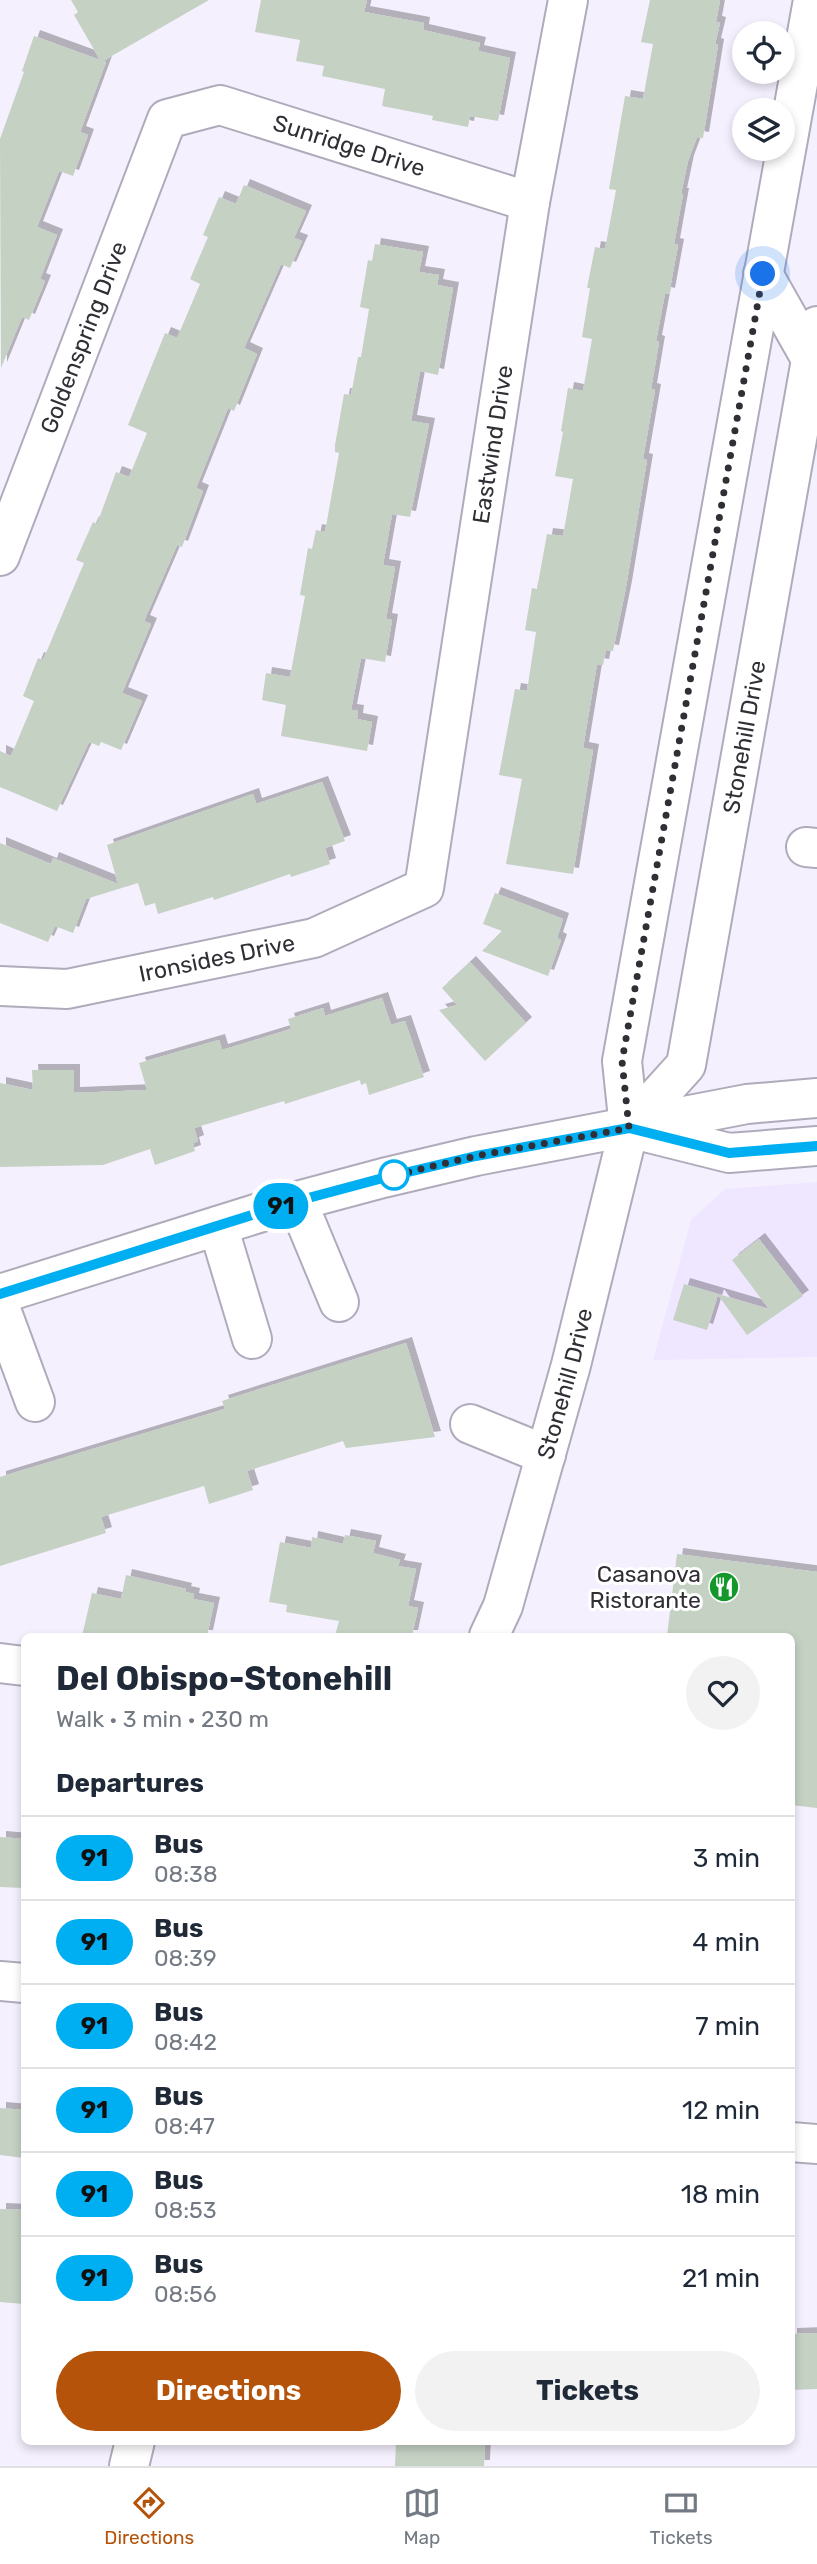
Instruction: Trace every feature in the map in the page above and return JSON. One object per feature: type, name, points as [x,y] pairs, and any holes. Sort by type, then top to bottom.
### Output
[{"type":"main road","name":"Eastwind Drive","points":[[424,888],[530,202],[568,0]]},
{"type":"main road","name":"Stonehill Drive","points":[[490,1633],[503,1606],[571,1366],[629,1128],[622,1061],[813,0]]},
{"type":"main road","name":"Sunridge Drive","points":[[167,119],[220,105],[530,202]]},
{"type":"main road","name":"Goldenspring Drive","points":[[0,556],[167,119]]},
{"type":"main road","points":[[763,274],[815,348]]},
{"type":"main road","name":"Stonehill Drive","points":[[629,1128],[686,1065],[815,348]]},
{"type":"main road","name":"Ironsides Drive","points":[[0,986],[67,989],[314,938],[424,888]]},
{"type":"main road","points":[[0,1294],[297,1201],[476,1156],[747,1104],[817,1098]]},
{"type":"main road","points":[[629,1128],[729,1153],[817,1146]]},
{"type":"main road","points":[[297,1201],[339,1302]]},
{"type":"main road","points":[[218,1226],[252,1339]]},
{"type":"main road","points":[[0,1307],[36,1402]]},
{"type":"main road","points":[[470,1424],[546,1455]]},
{"type":"main road","points":[[0,1663],[21,1666]]},
{"type":"main road","points":[[0,1981],[21,1983]]},
{"type":"main road","points":[[795,2142],[817,2144]]},
{"type":"main road","points":[[129,2466],[134,2445]]},
{"type":"shaded area","points":[[817,1182],[817,1357],[653,1360],[691,1220],[725,1189]]},
{"type":"building","points":[[71,0],[209,0],[103,61],[106,62],[80,132],[88,135],[73,176],[59,171],[37,227],[57,235],[40,279],[45,281],[29,320],[22,317],[1,368],[0,139],[34,36],[100,60],[74,15],[78,12]]},
{"type":"building","points":[[261,0],[367,0],[364,12],[424,23],[423,30],[480,43],[478,51],[510,58],[498,121],[470,116],[468,127],[432,120],[433,116],[382,106],[385,89],[322,76],[324,66],[296,61],[300,40],[255,32]]},
{"type":"building","points":[[650,0],[720,0],[716,22],[720,23],[703,138],[697,137],[688,161],[674,244],[678,245],[669,294],[665,293],[656,341],[659,342],[651,389],[655,390],[643,459],[647,460],[626,587],[613,651],[606,650],[603,665],[597,664],[583,748],[593,750],[573,874],[506,864],[522,779],[499,775],[515,689],[527,691],[536,632],[525,630],[532,588],[537,589],[547,534],[563,536],[573,479],[555,476],[563,432],[561,431],[568,388],[583,391],[592,339],[582,337],[590,288],[587,288],[595,247],[605,249],[616,190],[609,189],[625,96],[643,99],[653,44],[641,42]]},
{"type":"building","points":[[244,185],[306,211],[294,238],[302,241],[290,268],[281,264],[244,348],[257,354],[234,411],[228,408],[196,488],[203,491],[182,547],[177,545],[144,621],[151,624],[122,693],[142,701],[121,750],[101,742],[99,746],[89,742],[57,811],[0,787],[0,751],[11,756],[34,701],[23,696],[38,658],[43,660],[84,563],[76,560],[93,522],[97,524],[116,472],[129,477],[147,433],[128,425],[165,333],[177,338],[200,284],[190,279],[208,237],[203,235],[219,197],[236,204]]},
{"type":"building","points":[[375,244],[423,252],[419,272],[439,275],[437,285],[453,288],[438,375],[420,371],[411,421],[429,424],[410,517],[392,514],[383,565],[395,567],[386,619],[392,620],[385,662],[361,658],[351,710],[358,711],[357,719],[372,722],[367,751],[281,736],[286,705],[262,700],[266,673],[290,677],[305,596],[300,595],[308,548],[312,549],[316,530],[325,532],[339,453],[335,452],[335,445],[344,394],[351,395],[358,357],[361,357],[369,309],[360,307],[368,260],[372,261]]},
{"type":"building","points":[[322,782],[345,841],[325,848],[330,864],[291,877],[290,874],[214,900],[213,897],[158,914],[155,903],[145,906],[138,883],[86,899],[73,933],[55,926],[48,942],[0,923],[0,843],[51,864],[53,858],[118,884],[107,845],[253,794],[256,804]]},
{"type":"building","points":[[495,893],[563,919],[557,938],[561,940],[548,976],[482,951],[502,931],[483,924]]},
{"type":"building","points":[[470,962],[526,1023],[485,1061],[439,1010],[457,1005],[442,988]]},
{"type":"building","points":[[382,998],[391,1025],[405,1021],[424,1077],[369,1095],[366,1083],[361,1085],[360,1080],[285,1104],[284,1101],[194,1128],[198,1141],[193,1143],[195,1151],[155,1165],[150,1149],[103,1165],[0,1167],[0,1083],[33,1090],[32,1070],[74,1070],[74,1093],[147,1090],[139,1063],[219,1040],[222,1050],[291,1029],[288,1019],[323,1008],[325,1016]]},
{"type":"building","points":[[759,1239],[803,1296],[747,1335],[718,1295],[707,1330],[673,1320],[684,1284],[769,1309],[732,1260]]},
{"type":"building","points":[[406,1343],[435,1437],[346,1448],[343,1441],[247,1471],[253,1490],[209,1504],[204,1486],[101,1517],[106,1533],[0,1566],[0,1477],[225,1409],[222,1401]]},
{"type":"building","points":[[345,1535],[376,1541],[373,1553],[400,1560],[398,1566],[416,1569],[408,1606],[418,1608],[413,1633],[336,1633],[339,1621],[286,1612],[287,1605],[269,1602],[280,1542],[311,1548],[312,1537],[343,1544]]},
{"type":"building","points":[[677,1554],[817,1572],[817,1808],[795,1805],[795,1633],[667,1633]]},
{"type":"building","points":[[126,1575],[186,1589],[185,1592],[194,1594],[193,1599],[214,1603],[208,1633],[83,1633],[92,1593],[121,1599]]},
{"type":"building","points":[[0,1837],[21,1839],[21,1888],[0,1887]]},
{"type":"building","points":[[0,2108],[21,2110],[21,2158],[0,2155]]},
{"type":"building","points":[[0,2209],[21,2210],[21,2304],[0,2302]]},
{"type":"building","points":[[817,2333],[817,2389],[795,2390],[795,2334]]},
{"type":"building","points":[[396,2445],[485,2445],[484,2466],[395,2466]]},
{"type":"bus line","name":"91","points":[[0,1294],[297,1201],[383,1178],[476,1156],[629,1128],[729,1153],[817,1146]]},
{"type":"place","name":"Casanova Ristorante","points":[[724,1587]]},
{"type":"route","points":[[394,1175],[383,1178],[476,1156],[629,1128],[622,1061],[763,274]]}]
